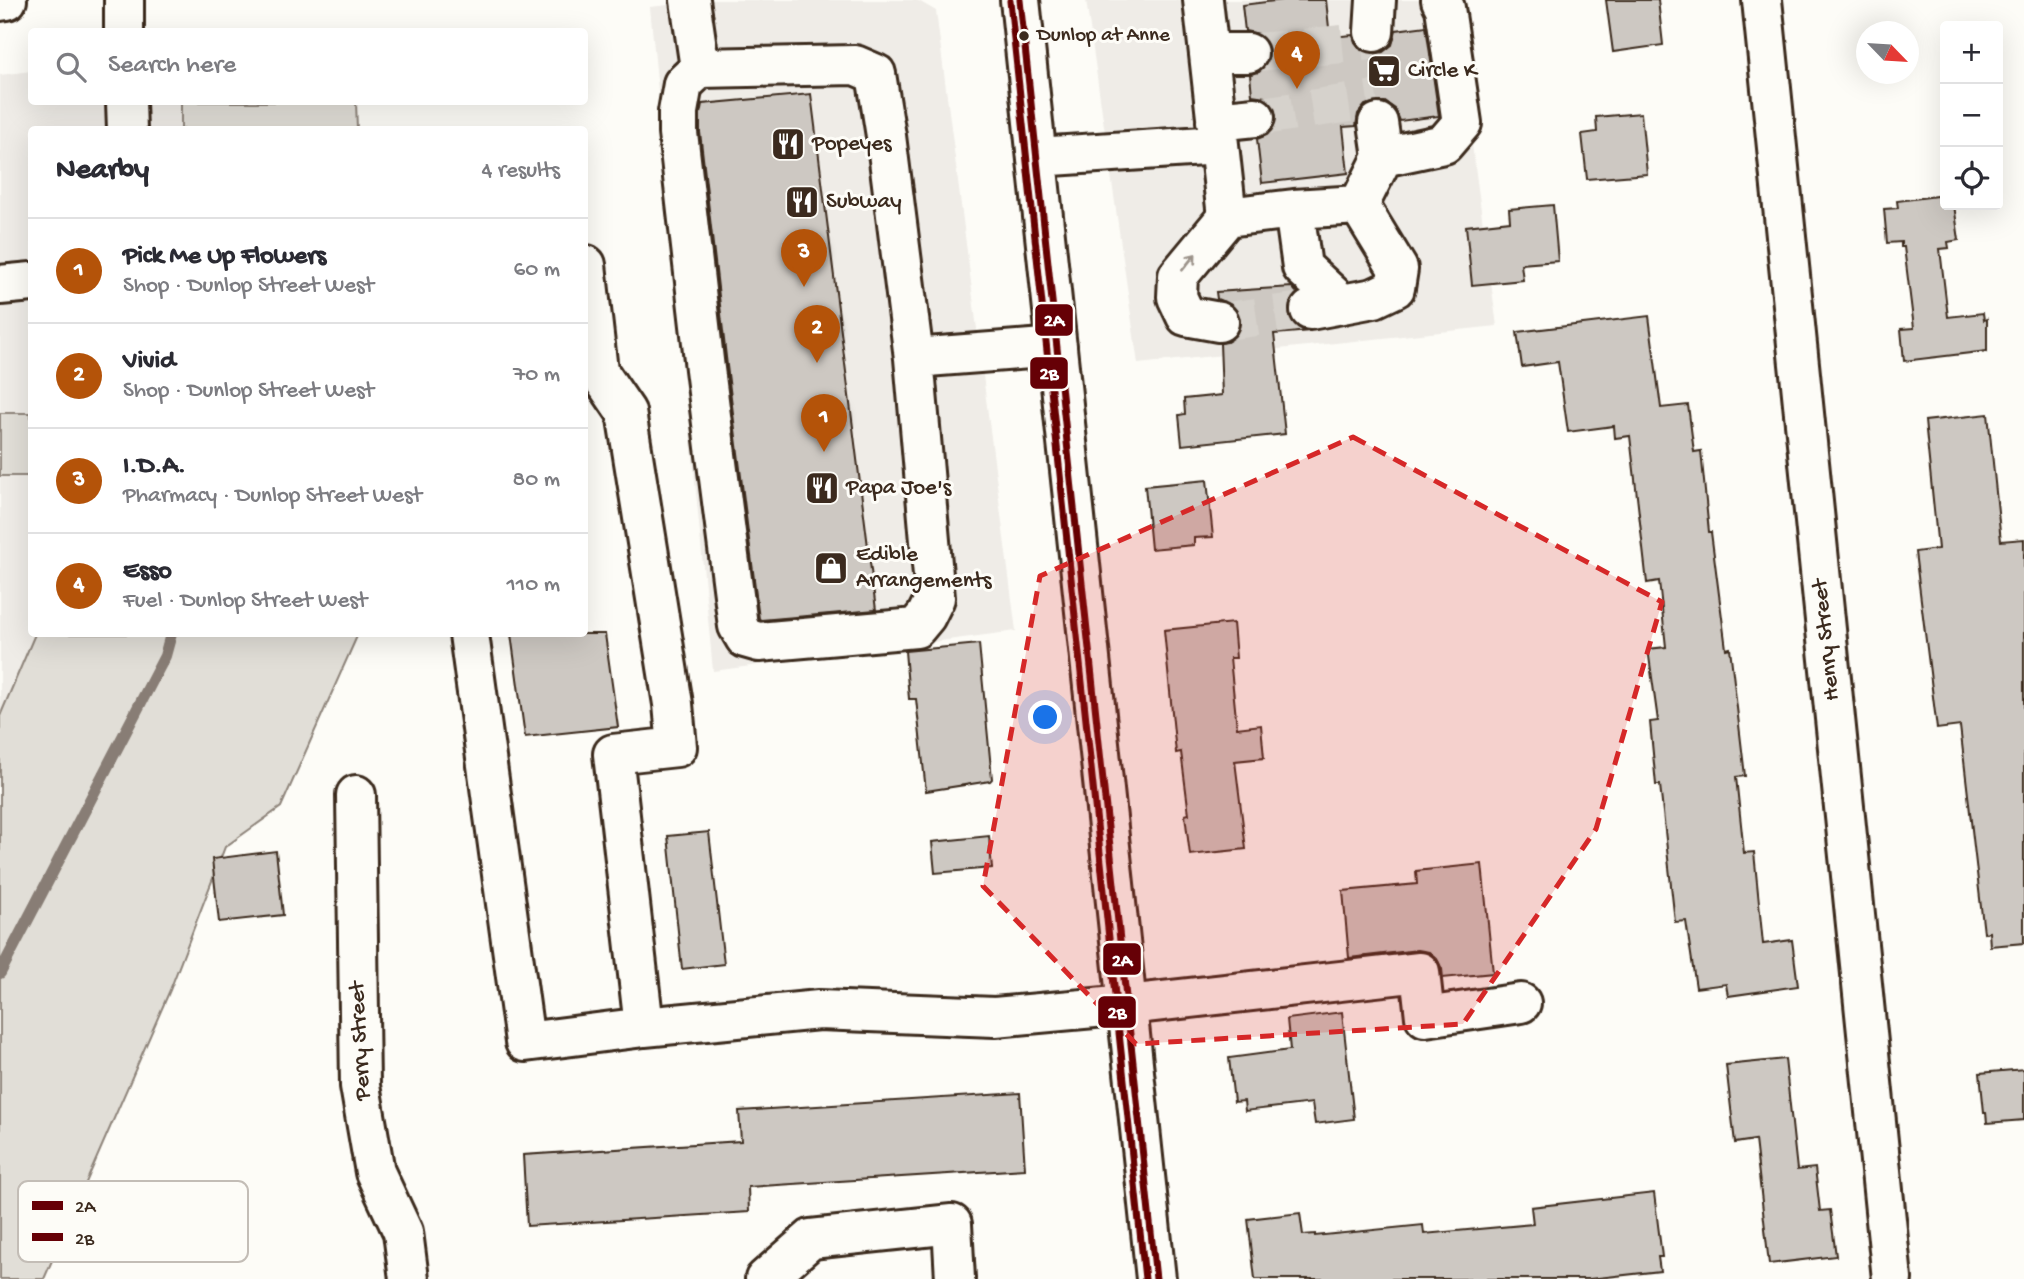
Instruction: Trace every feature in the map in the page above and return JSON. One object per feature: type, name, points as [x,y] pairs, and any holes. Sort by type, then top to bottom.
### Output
[{"type":"street","points":[[0,1],[7,0]]},
{"type":"street","points":[[124,0],[124,28]]},
{"type":"street","points":[[690,0],[700,68]]},
{"type":"street","points":[[1020,0],[1156,1279]]},
{"type":"street","points":[[1203,0],[1227,217]]},
{"type":"street","points":[[1294,209],[1302,267],[1326,307],[1374,298],[1395,288],[1398,269],[1359,205],[1380,140],[1444,144],[1462,123],[1445,9],[1441,0]]},
{"type":"street","name":"Henry Street","points":[[1762,0],[1892,1279]]},
{"type":"street","points":[[1209,53],[1248,52]]},
{"type":"street","points":[[855,65],[876,74],[914,358],[934,598],[926,616],[916,628],[759,642],[745,638],[738,626],[678,133],[678,112],[683,84],[700,68],[855,65]]},
{"type":"street","points":[[126,105],[127,126]]},
{"type":"street","points":[[1037,157],[1218,133],[1255,117]]},
{"type":"street","points":[[1219,322],[1186,316],[1177,297],[1178,276],[1227,217],[1359,205]]},
{"type":"street","points":[[0,285],[28,282]]},
{"type":"street","points":[[588,283],[598,371],[626,412],[673,704],[677,747],[613,754],[644,1027]]},
{"type":"street","points":[[914,358],[1057,347]]},
{"type":"street","points":[[469,637],[524,1042],[819,1010],[995,1017],[1420,972],[1425,1017],[1521,1003]]},
{"type":"street","name":"Perry Street","points":[[356,795],[359,1086],[375,1172],[403,1232],[409,1279]]},
{"type":"street","points":[[765,1279],[811,1238],[952,1224],[955,1279]]},
{"type":"highlighted area","points":[[1353,437],[1662,602],[1596,829],[1463,1024],[1136,1044],[983,886],[1040,576]]},
{"type":"shaded area","points":[[715,0],[917,0],[936,11],[1016,631],[713,671],[650,7]]},
{"type":"shaded area","points":[[1086,0],[1452,0],[1497,326],[1138,364]]},
{"type":"shaded area","points":[[28,71],[28,105],[181,105],[181,126],[28,126],[28,413],[0,413],[0,75]]},
{"type":"shaded area","points":[[181,105],[356,105],[357,126],[181,126]]},
{"type":"shaded area","points":[[0,413],[28,413],[28,476],[0,476]]},
{"type":"shaded area","points":[[0,476],[28,476],[28,637],[34,637],[0,716]]},
{"type":"shaded area","points":[[34,637],[357,637],[281,807],[225,847],[170,990],[87,1181],[18,1181],[18,1262],[51,1262],[44,1279],[0,1279],[0,716]]},
{"type":"building","points":[[1283,0],[1326,0],[1330,37],[1353,35],[1361,50],[1372,54],[1383,52],[1392,45],[1396,30],[1426,26],[1439,116],[1400,121],[1395,109],[1385,102],[1365,105],[1358,114],[1356,126],[1343,127],[1348,173],[1262,183],[1257,139],[1267,135],[1275,127],[1277,114],[1265,97],[1252,95],[1250,74],[1259,72],[1267,64],[1270,52],[1267,43],[1259,34],[1245,31],[1242,5]]},
{"type":"building","points":[[1606,0],[1658,0],[1663,45],[1613,52]]},
{"type":"building","points":[[811,94],[876,610],[761,620],[727,366],[700,114],[702,104]]},
{"type":"building","points":[[1641,113],[1647,174],[1587,179],[1582,134],[1597,132],[1596,117]]},
{"type":"building","points":[[1940,196],[1940,210],[1955,210],[1959,240],[1948,242],[1949,248],[1940,249],[1948,317],[1983,313],[1984,320],[1987,319],[1987,351],[1904,361],[1901,329],[1914,328],[1904,247],[1901,247],[1901,242],[1887,243],[1884,209],[1898,208],[1897,201]]},
{"type":"building","points":[[1553,205],[1558,261],[1521,264],[1523,280],[1472,285],[1466,226],[1510,221],[1509,209]]},
{"type":"building","points":[[1292,287],[1297,293],[1290,302],[1289,315],[1294,325],[1311,331],[1274,334],[1285,434],[1182,445],[1179,415],[1185,414],[1184,399],[1222,395],[1220,343],[1235,337],[1240,327],[1240,315],[1234,306],[1217,299],[1216,292]]},
{"type":"building","points":[[1649,316],[1661,408],[1688,405],[1694,452],[1701,451],[1709,532],[1726,649],[1730,648],[1745,776],[1736,777],[1744,853],[1754,852],[1763,944],[1792,940],[1798,986],[1728,996],[1726,984],[1696,988],[1686,921],[1675,922],[1660,785],[1656,785],[1650,722],[1658,721],[1648,649],[1666,647],[1659,581],[1647,583],[1630,436],[1615,438],[1614,426],[1568,432],[1558,362],[1522,367],[1517,332]]},
{"type":"building","points":[[1988,414],[2001,541],[2024,539],[2024,943],[1990,946],[1989,932],[1984,933],[1960,726],[1937,729],[1915,552],[1938,549],[1925,421]]},
{"type":"building","points":[[1207,480],[1213,537],[1194,538],[1194,545],[1151,549],[1145,486]]},
{"type":"building","points":[[1233,623],[1236,658],[1230,658],[1237,728],[1261,725],[1264,758],[1235,761],[1246,849],[1190,855],[1185,815],[1189,814],[1181,752],[1176,753],[1164,630]]},
{"type":"building","points":[[588,634],[605,634],[618,727],[525,737],[511,637],[588,637]]},
{"type":"building","points":[[979,644],[992,779],[926,791],[916,699],[909,699],[905,651]]},
{"type":"building","points":[[709,832],[724,964],[682,969],[668,836]]},
{"type":"building","points":[[989,836],[992,868],[935,873],[932,842]]},
{"type":"building","points":[[276,851],[283,915],[219,922],[212,859]]},
{"type":"building","points":[[1482,864],[1493,973],[1443,978],[1437,959],[1429,952],[1418,950],[1349,958],[1343,891],[1417,884],[1416,871]]},
{"type":"building","points":[[1342,1012],[1354,1119],[1315,1124],[1312,1103],[1245,1111],[1244,1101],[1234,1102],[1229,1058],[1290,1050],[1287,1019]]},
{"type":"building","points":[[1785,1059],[1797,1170],[1815,1168],[1820,1211],[1830,1210],[1836,1256],[1769,1264],[1755,1140],[1735,1143],[1726,1065]]},
{"type":"building","points":[[2024,1069],[2024,1120],[1987,1123],[1980,1073]]},
{"type":"building","points":[[1020,1093],[1025,1169],[748,1187],[749,1212],[527,1226],[523,1155],[741,1141],[739,1111]]},
{"type":"building","points":[[1654,1193],[1662,1257],[1658,1257],[1660,1271],[1589,1279],[1255,1279],[1248,1219],[1300,1213],[1303,1235],[1423,1225],[1424,1234],[1533,1224],[1531,1207]]},
{"type":"waterway","points":[[0,973],[165,656],[170,637]]},
{"type":"tunnel","points":[[1248,53],[1374,41]]},
{"type":"tunnel","points":[[1255,117],[1377,99]]},
{"type":"tunnel","points":[[1219,322],[1310,310]]},
{"type":"transit line","name":"2A","points":[[1020,0],[1156,1279]]},
{"type":"transit line","name":"2B","points":[[1010,1],[1145,1279]]},
{"type":"place","name":"Dunlop at Anne","points":[[1024,36]]},
{"type":"place","name":"Circle K","points":[[1384,71]]},
{"type":"place","name":"Esso","points":[[1297,89]]},
{"type":"place","name":"Popeyes","points":[[788,144]]},
{"type":"place","name":"Subway","points":[[802,202]]},
{"type":"place","name":"I.D.A.","points":[[804,287]]},
{"type":"place","name":"Vivid","points":[[817,363]]},
{"type":"place","name":"Pick Me Up Flowers","points":[[824,452]]},
{"type":"place","name":"Papa Joe's","points":[[822,488]]},
{"type":"place","name":"Edible Arrangements","points":[[831,568]]}]
